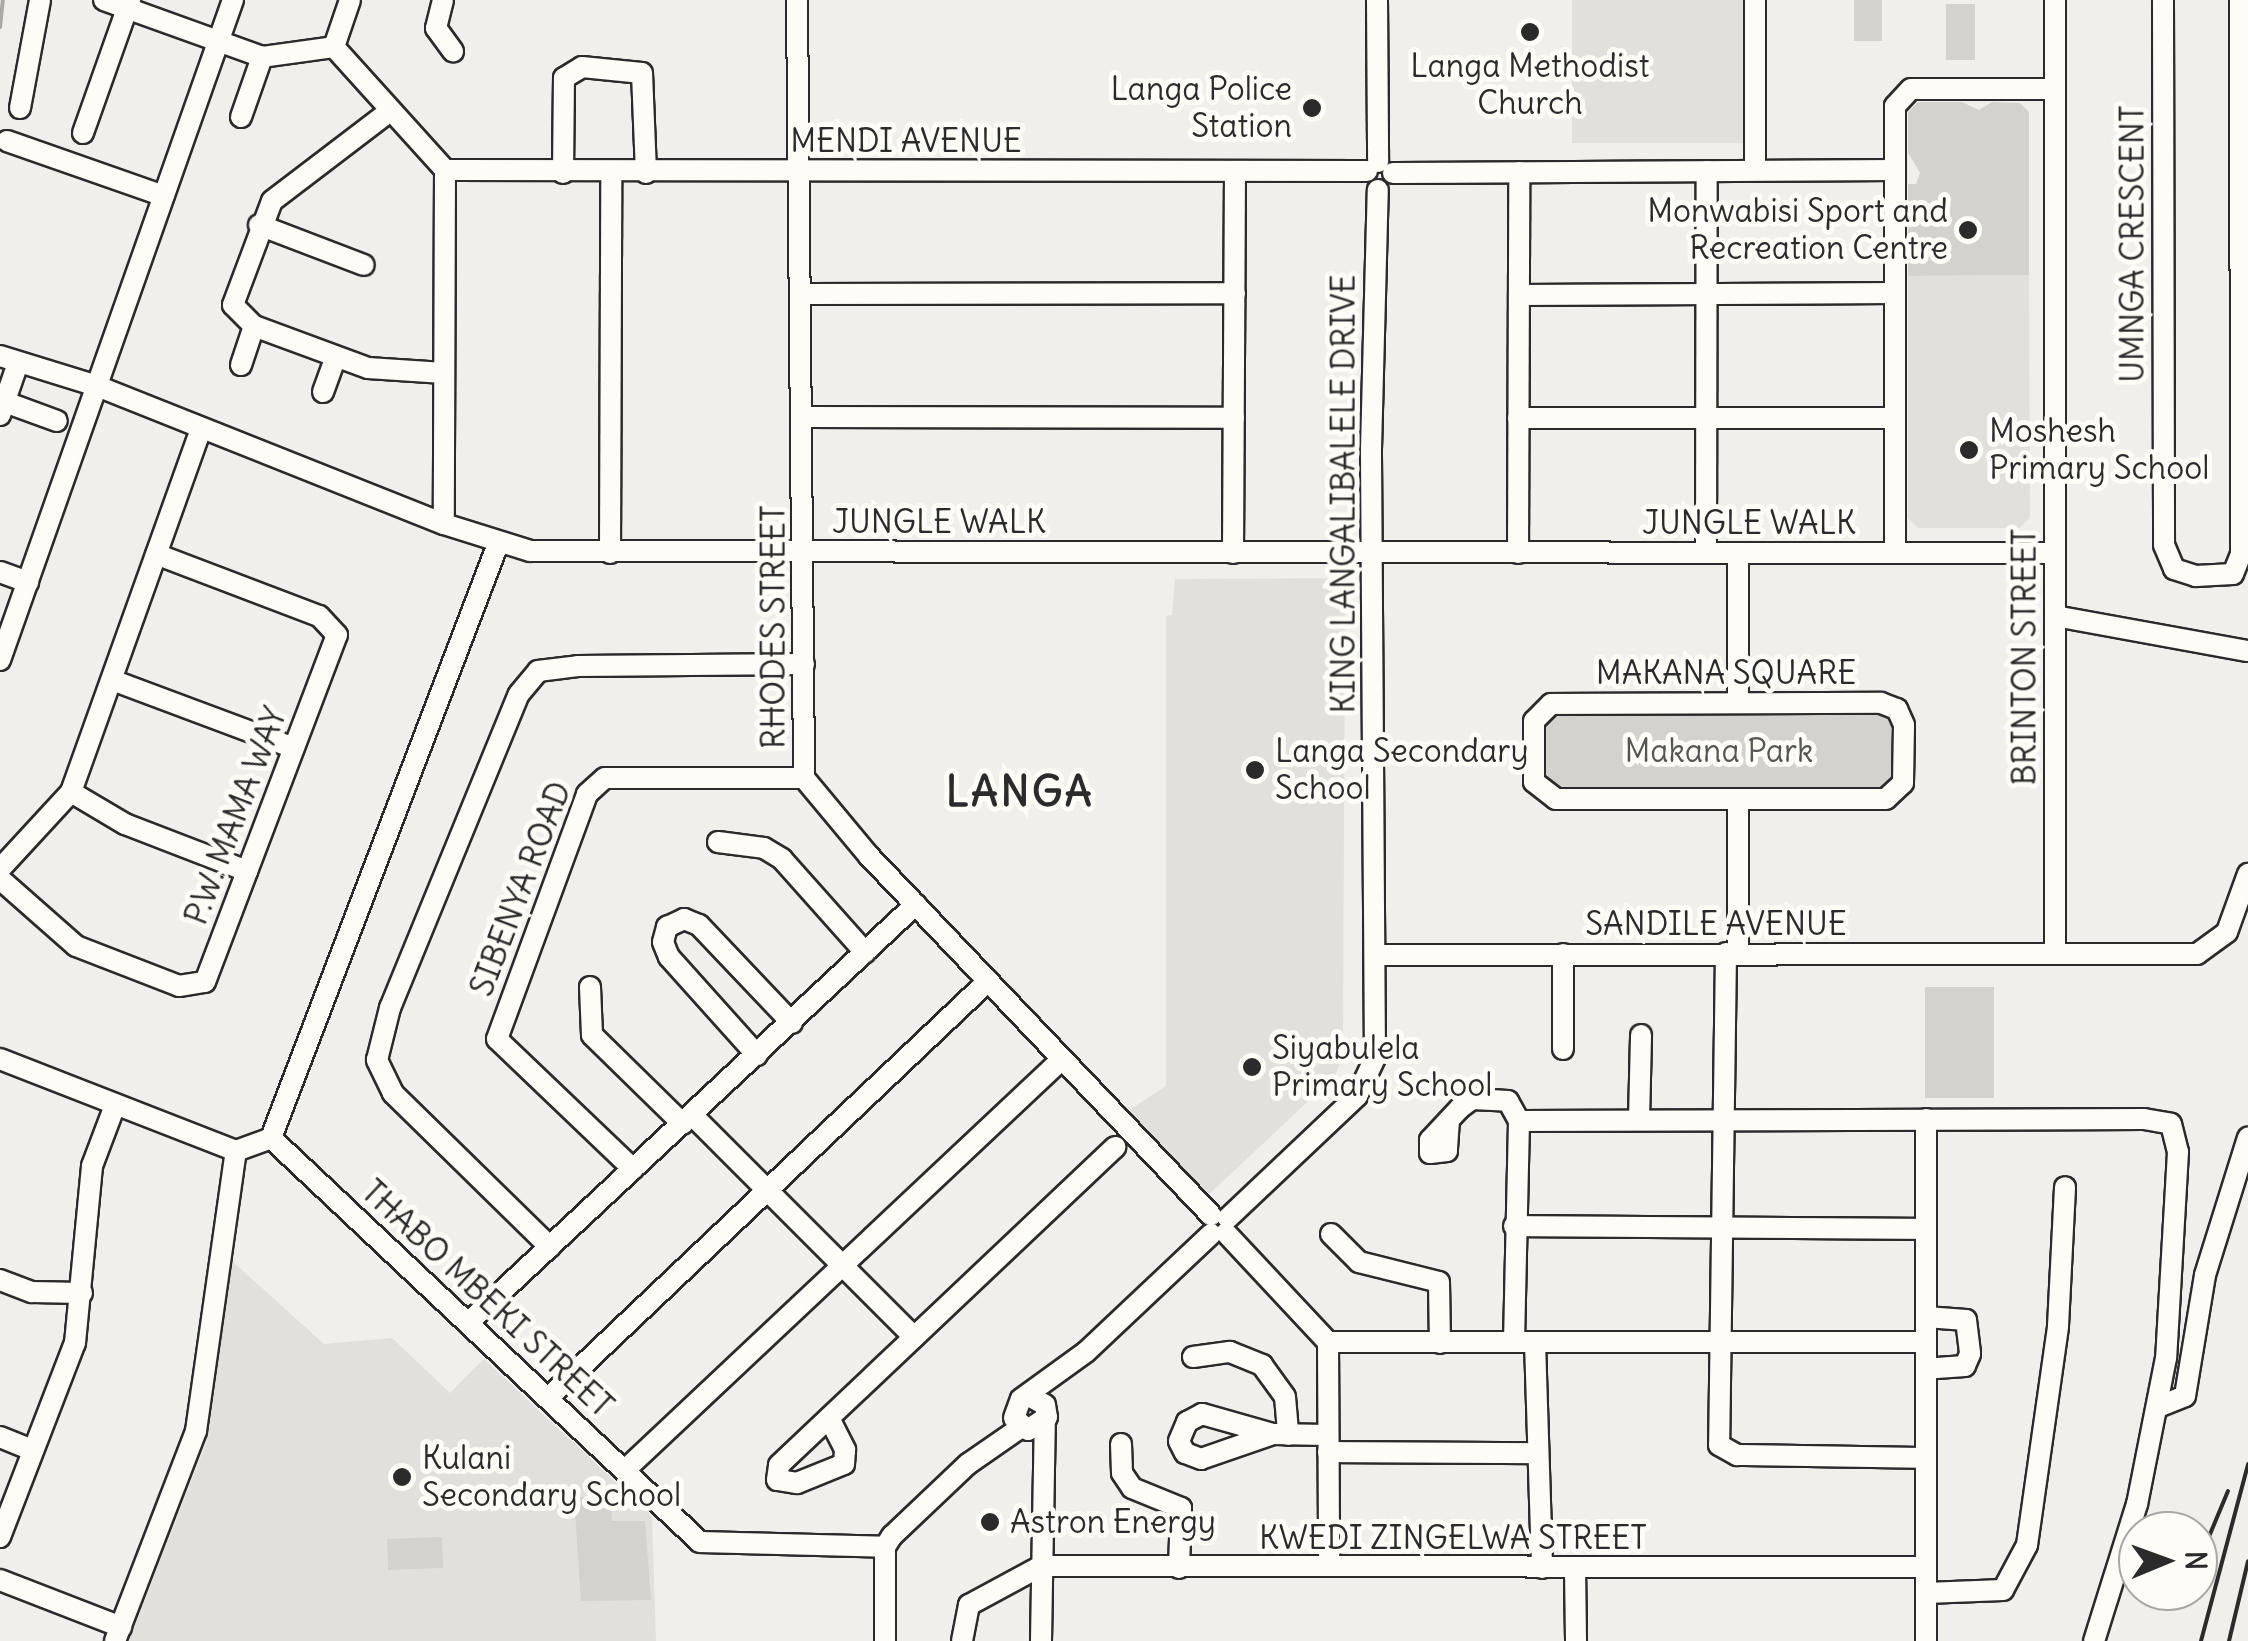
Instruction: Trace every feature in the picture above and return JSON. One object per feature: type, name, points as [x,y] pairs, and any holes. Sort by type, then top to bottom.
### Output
[{"type":"street","points":[[20,108],[40,0]]},
{"type":"street","points":[[104,0],[128,4],[262,57],[334,47]]},
{"type":"street","points":[[0,660],[4,636],[28,582],[233,0]]},
{"type":"street","points":[[334,47],[350,0]]},
{"type":"street","points":[[443,0],[436,28],[453,51]]},
{"type":"street","name":"RHODES STREET","points":[[797,0],[804,171],[804,778],[916,904],[1328,1342]]},
{"type":"street","name":"KING LANGALIBALELE DRIVE","points":[[1031,1420],[1029,1396],[1086,1352],[1368,1082],[1376,1047],[1377,955],[1371,274],[1379,174],[1377,0]]},
{"type":"street","points":[[1755,0],[1756,170]]},
{"type":"street","name":"BRINTON STREET","points":[[2054,954],[2055,0]]},
{"type":"street","name":"UMNGA CRESCENT","points":[[2163,0],[2164,545],[2174,569],[2196,576],[2233,574],[2241,554],[2240,0]]},
{"type":"street","points":[[83,133],[128,4]]},
{"type":"street","points":[[334,47],[445,170],[444,524]]},
{"type":"street","points":[[241,117],[262,57]]},
{"type":"street","points":[[563,173],[564,78],[574,68],[636,68],[644,78],[646,173]]},
{"type":"street","points":[[1895,553],[1895,106],[1906,91],[2055,89]]},
{"type":"street","points":[[390,111],[278,195],[259,225],[233,305],[254,326],[378,371],[444,373]]},
{"type":"street","points":[[7,141],[164,196]]},
{"type":"street","name":"MENDI AVENUE","points":[[445,170],[1234,170],[1379,174],[1894,170]]},
{"type":"street","points":[[1233,552],[1234,170]]},
{"type":"street","points":[[1706,553],[1707,171]]},
{"type":"street","points":[[1518,553],[1519,172]]},
{"type":"street","points":[[610,552],[611,173]]},
{"type":"street","points":[[259,225],[364,265]]},
{"type":"street","points":[[804,294],[1235,293]]},
{"type":"street","points":[[1518,294],[1895,293]]},
{"type":"street","points":[[241,365],[254,326]]},
{"type":"street","points":[[324,392],[336,356]]},
{"type":"street","points":[[9,360],[2,409],[57,421]]},
{"type":"street","name":"JUNGLE WALK","points":[[9,360],[97,386],[498,544],[610,552],[2054,552]]},
{"type":"street","points":[[804,416],[1234,418]]},
{"type":"street","points":[[1518,418],[1894,418]]},
{"type":"street","points":[[0,869],[70,792],[200,429]]},
{"type":"street","points":[[0,1059],[236,1151],[271,1138],[498,544]]},
{"type":"street","points":[[1738,553],[1738,703]]},
{"type":"street","name":"P.W. MAMA WAY","points":[[0,879],[76,946],[192,989],[207,978],[336,641],[334,626],[156,554]]},
{"type":"street","points":[[0,572],[28,582]]},
{"type":"street","points":[[2054,616],[2248,651]]},
{"type":"street","points":[[550,1246],[393,1093],[377,1060],[390,1008],[520,694],[538,671],[578,666],[804,664]]},
{"type":"street","points":[[112,680],[294,748]]},
{"type":"street","name":"MAKANA SQUARE","points":[[1738,703],[1887,704],[1903,720],[1904,783],[1892,797],[1738,799],[1556,799],[1540,792],[1533,777],[1534,721],[1552,704],[1738,703]]},
{"type":"street","name":"SIBENYA ROAD","points":[[633,1170],[497,1039],[587,794],[598,778],[804,778]]},
{"type":"street","points":[[70,792],[126,824],[247,871]]},
{"type":"street","points":[[1738,799],[1722,1118],[1717,1438],[1723,1450],[1926,1458]]},
{"type":"street","points":[[718,842],[753,845],[782,859],[865,952]]},
{"type":"street","name":"SANDILE AVENUE","points":[[1377,955],[2206,952],[2227,932],[2248,874]]},
{"type":"street","points":[[468,1323],[916,904]]},
{"type":"street","points":[[757,1055],[669,957],[666,927],[684,920],[699,925],[792,1023]]},
{"type":"street","points":[[1563,954],[1563,1049]]},
{"type":"street","points":[[548,1398],[988,981]]},
{"type":"street","points":[[590,987],[592,1035],[766,1189],[914,1337]]},
{"type":"street","points":[[1640,1118],[1641,1036]]},
{"type":"street","points":[[625,1470],[1062,1059]]},
{"type":"street","points":[[1450,1120],[1467,1102],[1485,1098],[1511,1102],[1520,1121],[1514,1226],[1537,1453],[1542,1568]]},
{"type":"street","points":[[0,1537],[75,1343],[92,1166],[115,1105]]},
{"type":"street","points":[[1520,1121],[1722,1118],[2171,1124],[2178,1152],[2176,1243],[2158,1408],[2126,1544],[2094,1641]]},
{"type":"street","points":[[1926,1119],[1926,1641]]},
{"type":"street","name":"THABO MBEKI STREET","points":[[271,1138],[706,1545],[886,1547]]},
{"type":"street","points":[[2158,1408],[2178,1405],[2185,1396],[2205,1275],[2248,1138]]},
{"type":"street","points":[[829,1418],[1115,1147]]},
{"type":"street","points":[[0,1580],[118,1634],[196,1432],[236,1151]]},
{"type":"street","points":[[1926,1594],[2003,1590],[2027,1545],[2058,1326],[2065,1186]]},
{"type":"street","points":[[1514,1226],[1926,1229]]},
{"type":"street","points":[[1331,1234],[1359,1262],[1440,1282],[1440,1343]]},
{"type":"street","points":[[0,1280],[32,1292],[82,1294]]},
{"type":"street","points":[[1926,1317],[1962,1317],[1970,1340],[1965,1366],[1926,1369]]},
{"type":"street","points":[[1329,1566],[1328,1342],[1926,1342]]},
{"type":"street","name":"KING LANGALIBALELE DRIVE","points":[[1031,1420],[1086,1352]]},
{"type":"street","points":[[1193,1357],[1230,1352],[1262,1365],[1286,1397],[1281,1435],[1328,1444],[1537,1453]]},
{"type":"street","points":[[885,1641],[886,1547],[968,1464],[1031,1420],[1041,1501],[1041,1641]]},
{"type":"street","points":[[0,1437],[33,1450]]},
{"type":"street","points":[[1121,1444],[1122,1472],[1132,1488],[1181,1508],[1179,1568]]},
{"type":"street","name":"KWEDI ZINGELWA STREET","points":[[962,1641],[969,1605],[1041,1566],[1926,1568]]},
{"type":"street","points":[[1576,1568],[1576,1641]]},
{"type":"shaded area","points":[[1572,0],[1744,0],[1744,143],[1572,143]]},
{"type":"shaded area","name":"Moshesh Primary School","points":[[2029,275],[2030,518],[2019,528],[1918,528],[1908,518],[1908,276]]},
{"type":"shaded area","name":"Langa Secondary School","points":[[1345,578],[1343,1057],[1334,1077],[1206,1197],[1126,1112],[1166,1086],[1166,616],[1172,615],[1175,579]]},
{"type":"shaded area","name":"Kulani Secondary School","points":[[232,1261],[324,1344],[392,1338],[450,1393],[484,1359],[652,1516],[656,1641],[129,1641],[208,1438]]},
{"type":"green space","points":[[1854,0],[1882,0],[1882,41],[1854,41]]},
{"type":"green space","points":[[1946,4],[1975,4],[1975,60],[1946,60]]},
{"type":"green space","name":"Monwabisi Sport and Recreation Centre","points":[[1918,102],[1962,102],[1979,110],[1992,102],[2020,103],[2029,112],[2029,275],[1908,276],[1908,184],[1916,184],[1920,173],[1908,153],[1908,112]]},
{"type":"green space","name":"Makana Park","points":[[1881,708],[1896,717],[1893,789],[1555,794],[1542,786],[1545,713]]},
{"type":"green space","points":[[1925,987],[1994,987],[1994,1098],[1925,1098]]},
{"type":"green space","points":[[611,1496],[612,1521],[645,1521],[651,1600],[581,1601],[574,1497]]},
{"type":"green space","points":[[442,1537],[443,1568],[388,1570],[387,1539]]},
{"type":"waterway","points":[[0,27],[3,0]]},
{"type":"railway","points":[[2201,1641],[2248,1464]]},
{"type":"railway","points":[[2218,1515],[2228,1491]]},
{"type":"railway","points":[[2229,1641],[2248,1561]]},
{"type":"place","name":"Langa Methodist Church","points":[[1530,32]]},
{"type":"place","name":"Langa Police Station","points":[[1312,108]]},
{"type":"place","name":"Monwabisi Sport and Recreation Centre","points":[[1968,230]]},
{"type":"place","name":"Moshesh Primary School","points":[[1969,450]]},
{"type":"place","name":"Langa Secondary School","points":[[1255,770]]},
{"type":"place","name":"Siyabulela Primary School","points":[[1252,1067]]},
{"type":"place","name":"Kulani Secondary School","points":[[402,1477]]},
{"type":"place","name":"Astron Energy","points":[[990,1522]]},
{"type":"district","name":"LANGA","points":[[1020,791]]}]
